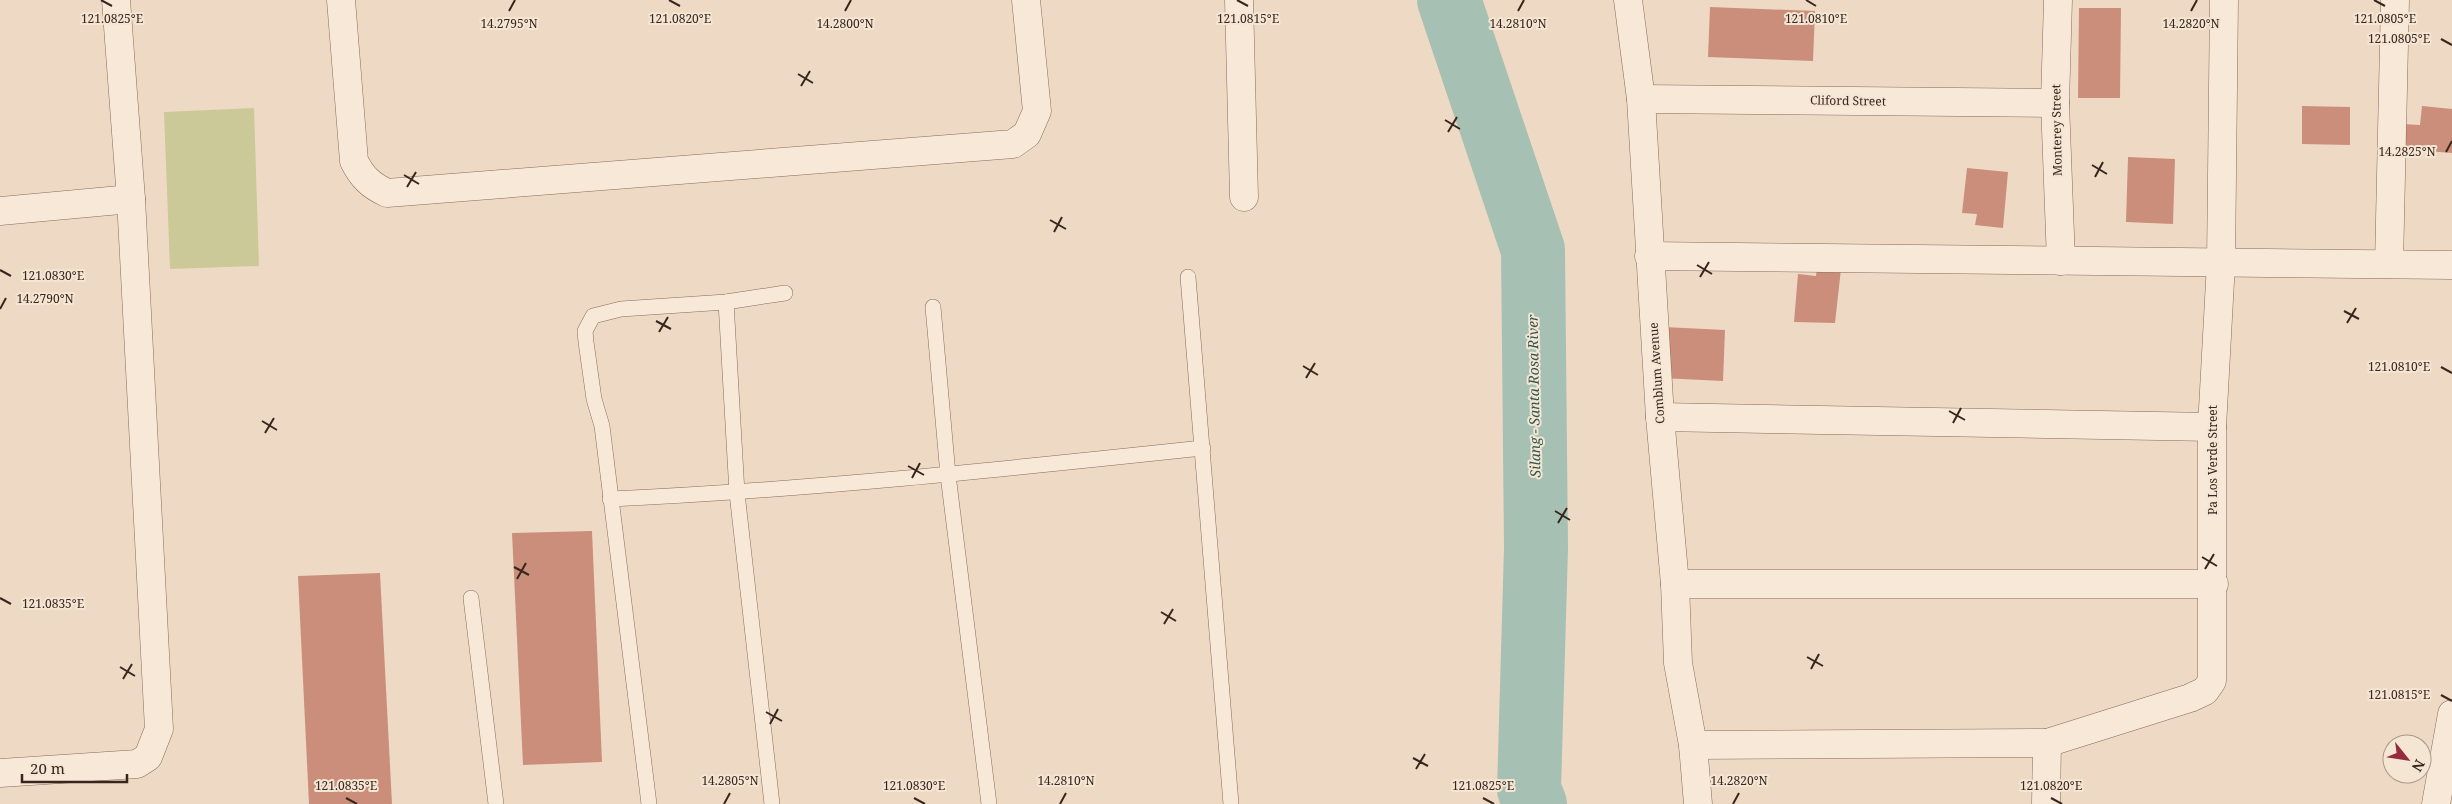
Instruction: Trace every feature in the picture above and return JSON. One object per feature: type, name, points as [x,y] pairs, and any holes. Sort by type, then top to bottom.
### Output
[{"type":"street","points":[[0,773],[137,764],[148,757],[160,729],[131,198],[116,0]]},
{"type":"street","points":[[341,0],[354,161],[362,176],[373,186],[387,193],[1013,144],[1027,134],[1037,112],[1026,0]]},
{"type":"street","points":[[1239,0],[1244,197]]},
{"type":"street","name":"Comblum Avenue","points":[[1628,0],[1641,99],[1649,256],[1660,417],[1675,584],[1678,663],[1694,745]]},
{"type":"street","name":"Monterey Street","points":[[2058,0],[2055,103],[2060,261]]},
{"type":"street","name":"Pa Los Verde Street","points":[[1694,745],[2047,743],[2190,698],[2205,691],[2212,681],[2214,584],[2212,427],[2221,263],[2224,0]]},
{"type":"street","points":[[2389,264],[2395,0]]},
{"type":"street","name":"Cliford Street","points":[[1641,99],[2055,103]]},
{"type":"street","points":[[0,211],[131,198]]},
{"type":"street","points":[[1649,256],[2452,265]]},
{"type":"street","points":[[1660,417],[2212,427]]},
{"type":"street","points":[[1675,584],[2214,584]]},
{"type":"street","points":[[2436,804],[2452,714]]},
{"type":"street","points":[[2046,804],[2047,743]]},
{"type":"street","points":[[1694,745],[1698,804]]},
{"type":"lane","points":[[1188,277],[1231,804]]},
{"type":"lane","points":[[649,804],[602,426],[594,399],[586,342],[588,322],[593,316],[601,312],[621,309],[726,302],[786,294]]},
{"type":"lane","points":[[726,302],[737,493],[772,804]]},
{"type":"lane","points":[[933,307],[948,475],[989,804]]},
{"type":"lane","points":[[610,499],[737,493],[948,475],[1203,448]]},
{"type":"lane","points":[[472,598],[496,804]]},
{"type":"shaded area","points":[[254,108],[259,266],[170,269],[164,112]]},
{"type":"building","points":[[1710,7],[1815,11],[1813,61],[1708,57]]},
{"type":"building","points":[[2079,8],[2121,8],[2120,98],[2078,98]]},
{"type":"building","points":[[2302,106],[2350,107],[2350,145],[2302,144]]},
{"type":"building","points":[[2422,106],[2452,109],[2452,153],[2401,149],[2403,124],[2420,125]]},
{"type":"building","points":[[2128,157],[2175,159],[2173,224],[2126,222]]},
{"type":"building","points":[[1967,168],[2008,172],[2003,228],[1975,225],[1977,214],[1962,213]]},
{"type":"building","points":[[1817,267],[1841,269],[1835,323],[1794,322],[1798,274],[1816,276]]},
{"type":"building","points":[[1664,327],[1725,330],[1723,381],[1661,378]]},
{"type":"building","points":[[592,531],[602,762],[523,765],[512,533]]},
{"type":"building","points":[[380,573],[392,804],[309,804],[298,576]]},
{"type":"waterway","name":"Silang - Santa Rosa River","points":[[1449,0],[1533,250],[1536,548],[1529,790],[1535,804]]}]
